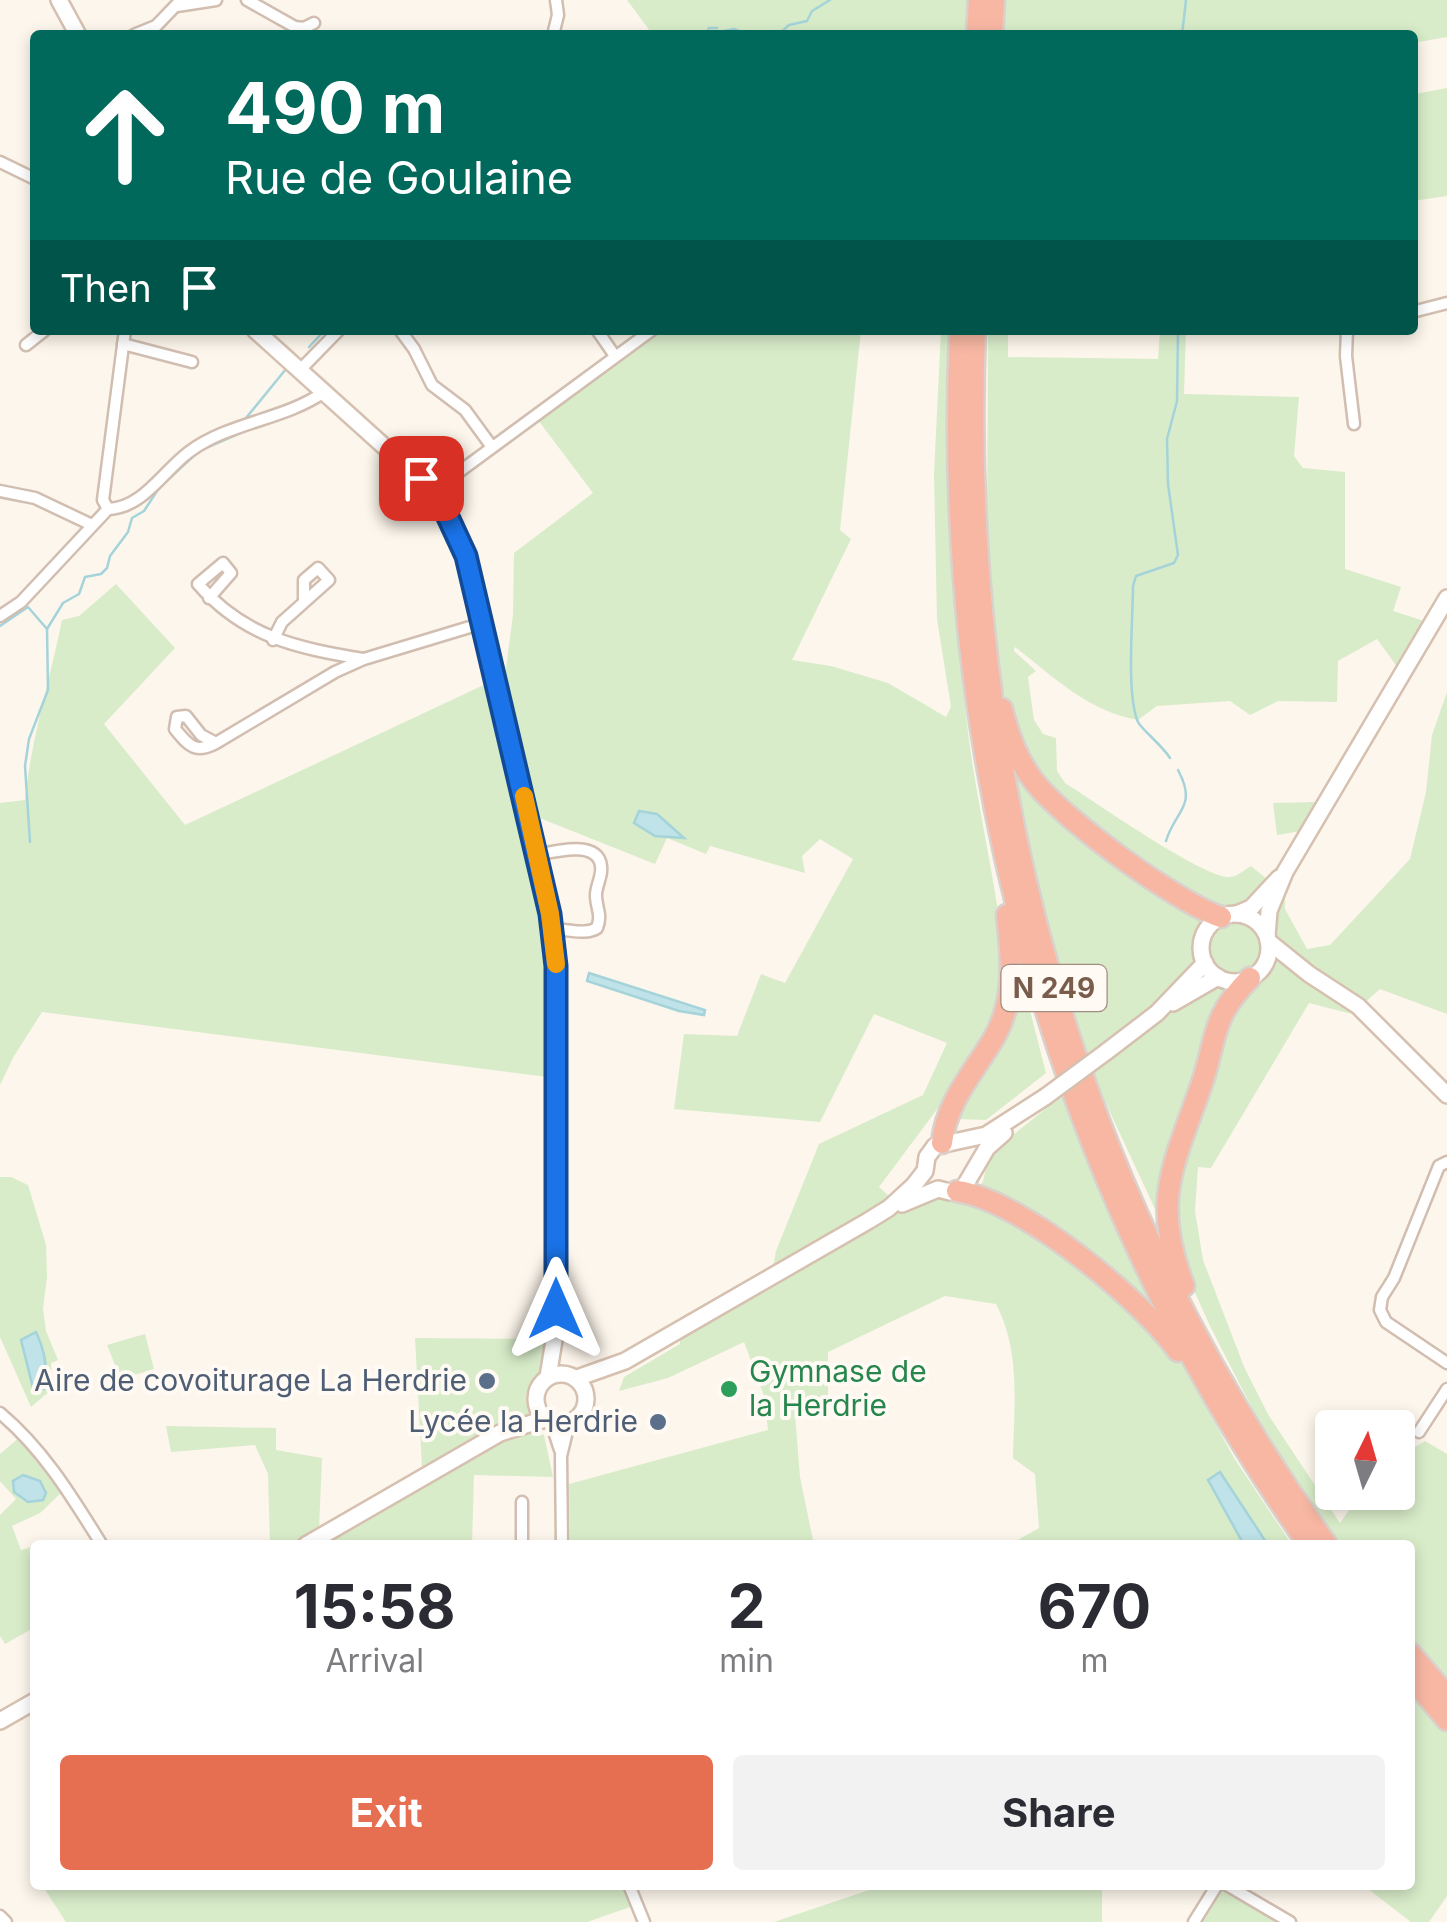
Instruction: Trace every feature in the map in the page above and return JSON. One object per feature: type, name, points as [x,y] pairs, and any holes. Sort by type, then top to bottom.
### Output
[{"type":"highway","points":[[977,30],[979,0]]},
{"type":"highway","points":[[992,30],[994,0]]},
{"type":"highway","name":"N 249","points":[[960,335],[958,464],[964,601],[979,728],[1004,863],[1054,1038],[1106,1178],[1163,1301],[1230,1424],[1306,1540]]},
{"type":"highway","name":"N 249","points":[[975,335],[973,468],[979,600],[988,680],[1007,800],[1052,982],[1115,1160],[1158,1256],[1207,1353],[1263,1449],[1325,1540]]},
{"type":"highway","points":[[979,600],[987,614],[1005,720],[1030,776],[1059,808],[1185,900],[1229,916]]},
{"type":"highway","points":[[949,1143],[943,1128],[958,1094],[995,1036],[1008,1004],[1012,967],[1002,877],[1004,863]]},
{"type":"highway","points":[[1207,1353],[1208,1340],[1172,1250],[1169,1185],[1176,1151],[1201,1085],[1222,1010],[1254,975]]},
{"type":"highway","points":[[947,1190],[996,1202],[1118,1287],[1166,1334],[1217,1416],[1230,1424]]},
{"type":"highway","points":[[1415,1659],[1447,1696]]},
{"type":"highway","points":[[1415,1682],[1447,1720]]},
{"type":"main road","points":[[59,0],[75,30]]},
{"type":"main road","points":[[261,335],[433,492],[462,542],[552,930],[556,966],[556,1328],[561,1364],[587,1396]]},
{"type":"main road","points":[[1254,975],[1267,959],[1269,911],[1286,872],[1447,598]]},
{"type":"main road","points":[[1286,872],[1257,903],[1229,916],[1204,935],[1205,963],[1218,977],[1237,982],[1284,968],[1310,974]]},
{"type":"main road","points":[[1229,916],[1255,920],[1268,939],[1358,1006],[1447,1095]]},
{"type":"main road","points":[[548,1377],[572,1376],[625,1360],[889,1208],[925,1171],[926,1157],[949,1143],[986,1135],[1030,1108],[1156,1013],[1205,963]]},
{"type":"main road","points":[[1156,1013],[1218,977]]},
{"type":"main road","points":[[889,1208],[970,1181],[986,1148],[1030,1108]]},
{"type":"main road","points":[[949,1143],[969,1152],[975,1165]]},
{"type":"main road","points":[[925,1171],[947,1190]]},
{"type":"main road","points":[[315,1540],[500,1433],[536,1400],[539,1387],[548,1377],[556,1328]]},
{"type":"main road","points":[[500,1433],[548,1420],[569,1423],[584,1410],[587,1396],[625,1360]]},
{"type":"main road","points":[[536,1400],[548,1420]]},
{"type":"main road","points":[[0,1721],[30,1704]]},
{"type":"street","points":[[146,30],[156,26],[179,3],[216,0]]},
{"type":"street","points":[[247,0],[295,27],[314,23]]},
{"type":"street","points":[[554,30],[556,0]]},
{"type":"street","points":[[0,162],[30,177]]},
{"type":"street","points":[[1418,310],[1447,303]]},
{"type":"street","points":[[26,345],[39,335]]},
{"type":"street","points":[[108,509],[103,500],[124,335]]},
{"type":"street","points":[[300,370],[334,335]]},
{"type":"street","points":[[404,335],[432,385],[466,410],[492,448]]},
{"type":"street","points":[[600,335],[614,356]]},
{"type":"street","points":[[433,492],[645,335]]},
{"type":"street","points":[[1347,335],[1354,424]]},
{"type":"street","points":[[123,344],[192,362]]},
{"type":"street","points":[[0,616],[21,602],[108,509],[135,500],[187,453],[324,392]]},
{"type":"street","points":[[0,491],[35,498],[92,524]]},
{"type":"street","points":[[210,598],[273,640],[364,659]]},
{"type":"street","points":[[273,640],[282,622],[304,602]]},
{"type":"street","points":[[216,743],[364,659],[483,623]]},
{"type":"street","points":[[333,654],[336,672]]},
{"type":"street","points":[[537,855],[571,847],[589,853],[601,866],[596,896],[600,913],[597,928],[582,932],[552,930]]},
{"type":"street","points":[[1447,1162],[1439,1166],[1394,1278],[1382,1297],[1380,1310],[1386,1322],[1447,1363]]},
{"type":"street","points":[[1419,1432],[1447,1390]]},
{"type":"street","points":[[0,1413],[51,1467],[99,1540]]},
{"type":"street","points":[[548,1420],[561,1456]]},
{"type":"street","points":[[562,1540],[561,1456],[569,1423]]},
{"type":"street","points":[[522,1502],[522,1540]]},
{"type":"street","points":[[630,1890],[644,1922]]},
{"type":"street","points":[[1194,1922],[1214,1890]]},
{"type":"street","points":[[1236,1890],[1290,1922]]},
{"type":"street","points":[[0,1916],[6,1922]]},
{"type":"green space","points":[[627,0],[969,0],[967,30],[649,30]]},
{"type":"green space","points":[[1005,0],[1447,0],[1447,37],[1418,42],[1418,30],[1003,30]]},
{"type":"green space","points":[[1447,88],[1447,196],[1418,200],[1418,93]]},
{"type":"green space","points":[[655,335],[860,335],[840,530],[851,539],[792,660],[831,666],[888,683],[946,717],[951,707],[937,619],[934,474],[941,335],[951,335],[953,531],[968,732],[1006,971],[1024,987],[1046,1073],[986,1120],[958,1119],[938,1108],[879,1187],[903,1209],[927,1199],[974,1199],[989,1154],[1064,1094],[1190,1377],[1234,1458],[1289,1540],[1018,1540],[1039,1528],[1035,1474],[1013,1458],[1013,1360],[1004,1322],[996,1304],[945,1296],[828,1352],[828,1398],[795,1414],[800,1477],[813,1540],[570,1540],[569,1484],[768,1430],[764,1396],[744,1342],[668,1378],[619,1391],[624,1377],[680,1344],[680,1332],[770,1283],[776,1251],[819,1144],[923,1095],[947,1043],[874,1014],[820,1122],[674,1109],[684,1034],[737,1036],[761,974],[785,983],[853,859],[820,839],[802,856],[805,873],[710,846],[706,854],[667,838],[655,864],[537,817],[505,676],[513,615],[514,553],[593,493],[538,420]]},
{"type":"green space","points":[[988,335],[1008,335],[1008,357],[1158,359],[1160,335],[1186,335],[1184,394],[1299,397],[1294,456],[1303,468],[1345,472],[1345,569],[1401,587],[1393,611],[1427,622],[1398,668],[1377,639],[1338,661],[1337,702],[1278,701],[1250,715],[1230,701],[1157,706],[1138,720],[1120,716],[1087,701],[1015,647],[1014,651],[1036,671],[1028,677],[1034,720],[1043,734],[1056,738],[1057,771],[1065,783],[1149,838],[1218,875],[1231,877],[1251,866],[1285,894],[1285,909],[1307,949],[1330,945],[1410,859],[1426,792],[1432,735],[1447,692],[1447,1014],[1380,989],[1352,1014],[1309,1003],[1211,1168],[1198,1167],[1195,1211],[1203,1260],[1245,1369],[1269,1416],[1315,1485],[1315,1510],[1331,1510],[1340,1523],[1349,1510],[1415,1510],[1415,1447],[1425,1441],[1447,1454],[1447,1683],[1415,1645],[1415,1540],[1335,1540],[1306,1500],[1211,1328],[1181,1262],[1174,1211],[1155,1209],[1094,1078],[1033,880],[1009,766],[1014,730],[997,646],[987,529]]},
{"type":"green space","points":[[116,584],[175,648],[104,724],[185,825],[488,683],[545,949],[547,1077],[42,1012],[0,1085],[0,803],[25,800],[62,620],[79,616]]},
{"type":"green space","points":[[1316,802],[1301,831],[1277,835],[1273,803]]},
{"type":"green space","points":[[0,1177],[11,1177],[28,1185],[46,1245],[43,1309],[46,1331],[58,1360],[51,1363],[52,1389],[31,1407],[0,1337]]},
{"type":"green space","points":[[145,1334],[154,1369],[121,1379],[107,1345]]},
{"type":"green space","points":[[415,1338],[544,1339],[544,1369],[530,1384],[526,1398],[537,1432],[544,1435],[553,1477],[474,1475],[472,1540],[270,1540],[268,1474],[255,1445],[171,1452],[166,1426],[276,1428],[276,1450],[322,1458],[319,1529],[422,1467]]},
{"type":"green space","points":[[20,1437],[62,1492],[40,1513],[12,1526],[21,1550],[30,1547],[30,1630],[5,1644],[0,1636],[0,1515],[16,1499],[0,1481],[0,1454]]},
{"type":"green space","points":[[1415,1695],[1447,1730],[1447,1896],[1429,1922],[1411,1922],[1369,1890],[1415,1890]]},
{"type":"green space","points":[[45,1890],[626,1890],[633,1906],[587,1922],[66,1922]]},
{"type":"green space","points":[[869,1890],[1102,1890],[1102,1922],[774,1922]]},
{"type":"green space","points":[[1225,1890],[1278,1922],[1203,1922]]},
{"type":"water","points":[[639,811],[657,814],[684,838],[655,836],[634,823]]},
{"type":"water","points":[[589,973],[705,1010],[704,1015],[679,1011],[587,981]]},
{"type":"water","points":[[36,1332],[45,1360],[44,1389],[33,1388],[21,1340]]},
{"type":"water","points":[[1220,1472],[1265,1540],[1241,1540],[1208,1480]]},
{"type":"water","points":[[23,1475],[40,1481],[46,1493],[43,1500],[28,1502],[14,1492],[13,1481]]},
{"type":"waterway","points":[[784,30],[807,21],[812,11],[830,0]]},
{"type":"waterway","points":[[1183,30],[1186,0]]},
{"type":"waterway","points":[[708,30],[717,28]]},
{"type":"waterway","points":[[729,30],[737,30]]},
{"type":"waterway","points":[[309,347],[320,335]]},
{"type":"waterway","points":[[1170,758],[1138,722],[1132,694],[1131,656],[1136,576],[1174,563],[1178,555],[1168,484],[1167,439],[1177,401],[1178,335]]},
{"type":"waterway","points":[[246,418],[286,369]]},
{"type":"waterway","points":[[0,626],[28,607],[47,629],[63,603],[79,594],[85,577],[101,574],[107,568],[132,518],[144,511],[159,488],[199,451],[245,431]]},
{"type":"waterway","points":[[30,842],[25,766],[29,739],[48,690],[47,629]]},
{"type":"waterway","points":[[1166,841],[1185,801],[1184,782],[1178,770]]},
{"type":"slow traffic","points":[[524,796],[550,914],[556,964]]},
{"type":"place","name":"Aire de covoiturage La Herdrie","points":[[487,1381]]},
{"type":"place","name":"Gymnase de la Herdrie","points":[[729,1389]]},
{"type":"place","name":"Lycée la Herdrie","points":[[658,1422]]},
{"type":"route","points":[[421,478],[456,528],[466,556],[550,914],[556,966],[556,1309]]}]
